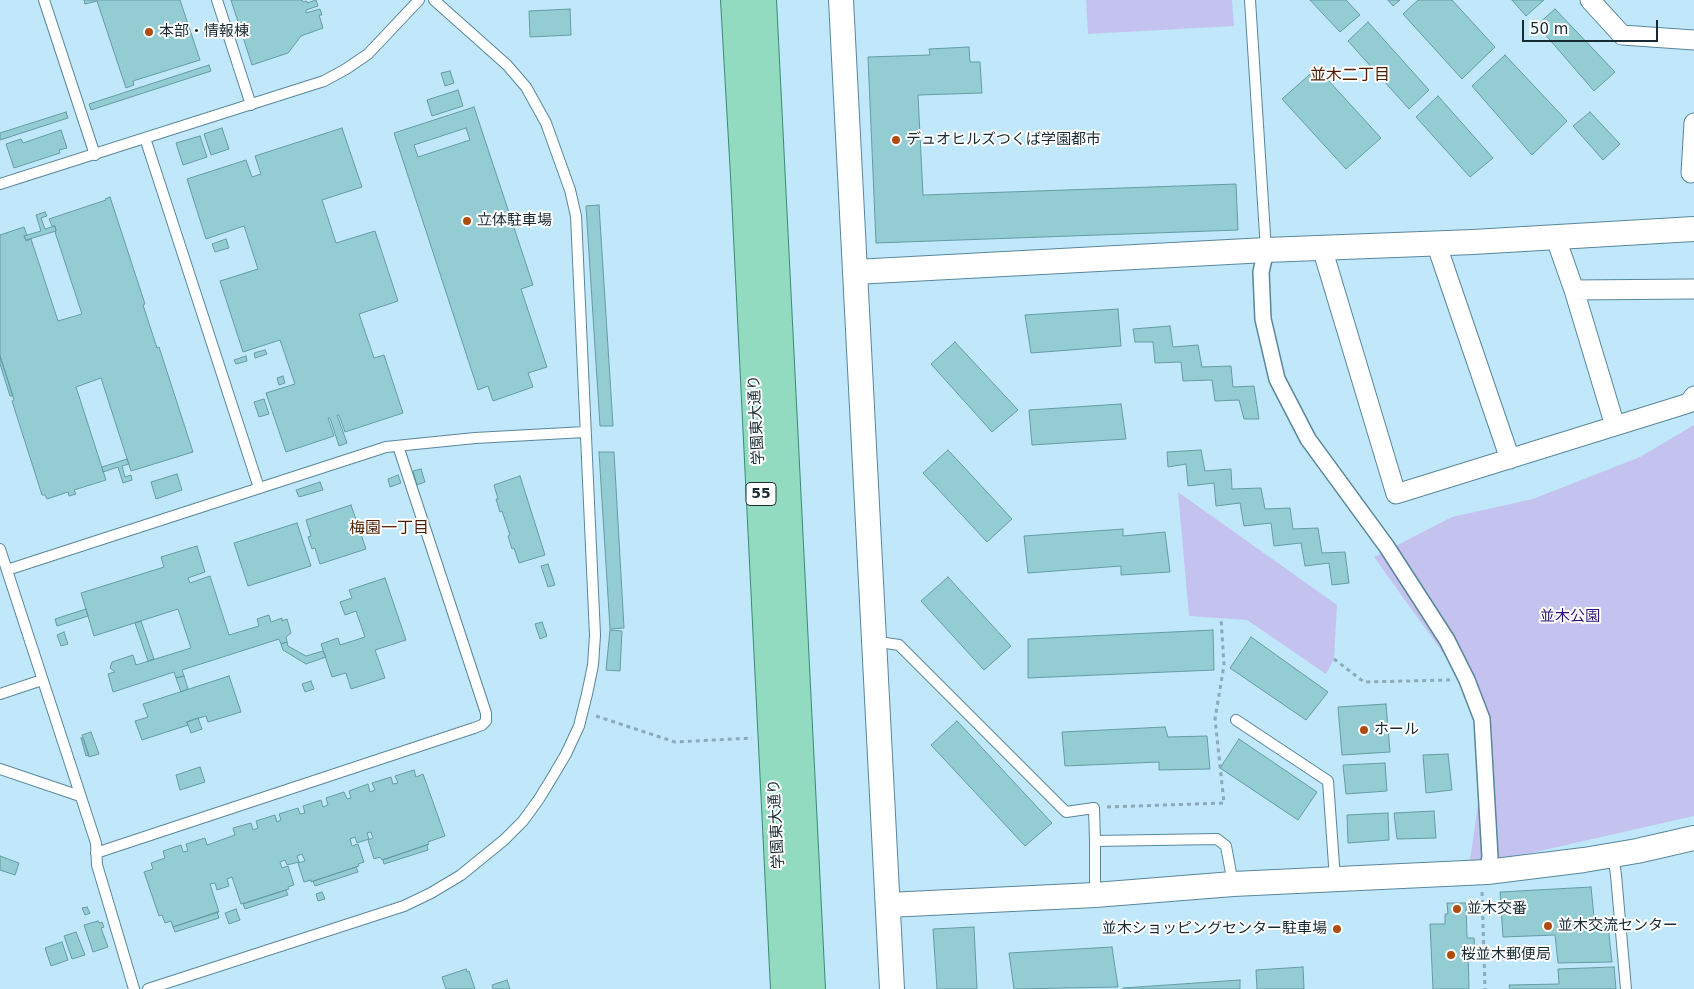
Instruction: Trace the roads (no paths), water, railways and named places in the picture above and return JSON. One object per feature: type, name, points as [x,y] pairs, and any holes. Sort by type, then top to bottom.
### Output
[{"type":"main road","name":"学園東大通り","points":[[735,0],[785,989]]},
{"type":"main road","name":"学園東大通り","points":[[762,0],[811,989]]},
{"type":"street","points":[[841,0],[892,989]]},
{"type":"street","points":[[1590,0],[1622,35],[1694,40]]},
{"type":"street","points":[[1691,173],[1694,123]]},
{"type":"street","points":[[855,272],[1694,229]]},
{"type":"street","points":[[1555,236],[1574,290],[1616,426]]},
{"type":"street","points":[[1436,243],[1510,459]]},
{"type":"street","points":[[1322,248],[1396,494],[1689,403],[1694,396]]},
{"type":"street","points":[[1266,250],[1261,272],[1263,319],[1277,379],[1308,439],[1405,575],[1447,640],[1467,680],[1482,719],[1490,857],[1487,872]]},
{"type":"street","points":[[1574,290],[1694,289]]},
{"type":"street","points":[[888,905],[1095,895],[1233,884],[1487,872],[1555,865],[1694,838]]},
{"type":"lane","points":[[44,0],[95,155]]},
{"type":"lane","points":[[217,0],[251,105]]},
{"type":"lane","points":[[0,184],[324,81],[368,54],[419,0]]},
{"type":"lane","points":[[148,989],[404,906],[461,875],[504,840],[522,821],[539,799],[566,754],[579,726],[593,665],[595,635],[576,216],[570,190],[546,123],[526,87],[507,65],[434,0]]},
{"type":"lane","points":[[1250,0],[1266,250]]},
{"type":"lane","points":[[145,138],[259,488]]},
{"type":"lane","points":[[7,570],[386,447],[475,438],[585,432]]},
{"type":"lane","points":[[96,853],[465,731],[482,725],[486,721],[486,713],[398,446]]},
{"type":"lane","points":[[0,549],[96,844],[98,866],[134,989]]},
{"type":"lane","points":[[873,641],[899,645],[1066,812],[1094,808],[1095,895]]},
{"type":"lane","points":[[0,694],[42,680]]},
{"type":"lane","points":[[1236,720],[1328,781],[1335,879]]},
{"type":"lane","points":[[0,769],[80,796]]},
{"type":"lane","points":[[1095,841],[1217,840],[1226,846],[1233,884]]},
{"type":"lane","points":[[1613,855],[1626,989]]},
{"type":"place","name":"本部・情報棟","points":[[149,32]]},
{"type":"place","name":"デュオヒルズつくば学園都市","points":[[896,140]]},
{"type":"place","name":"立体駐車場","points":[[467,221]]},
{"type":"place","name":"ホール","points":[[1364,730]]},
{"type":"place","name":"並木交番","points":[[1457,909]]},
{"type":"place","name":"並木交流センター","points":[[1548,926]]},
{"type":"place","name":"並木ショッピングセンター駐車場","points":[[1337,929]]},
{"type":"place","name":"桜並木郵便局","points":[[1451,955]]},
{"type":"district","name":"並木二丁目","points":[[1350,76]]},
{"type":"district","name":"梅園一丁目","points":[[389,529]]},
{"type":"park label","name":"並木公園","points":[[1570,617]]}]
